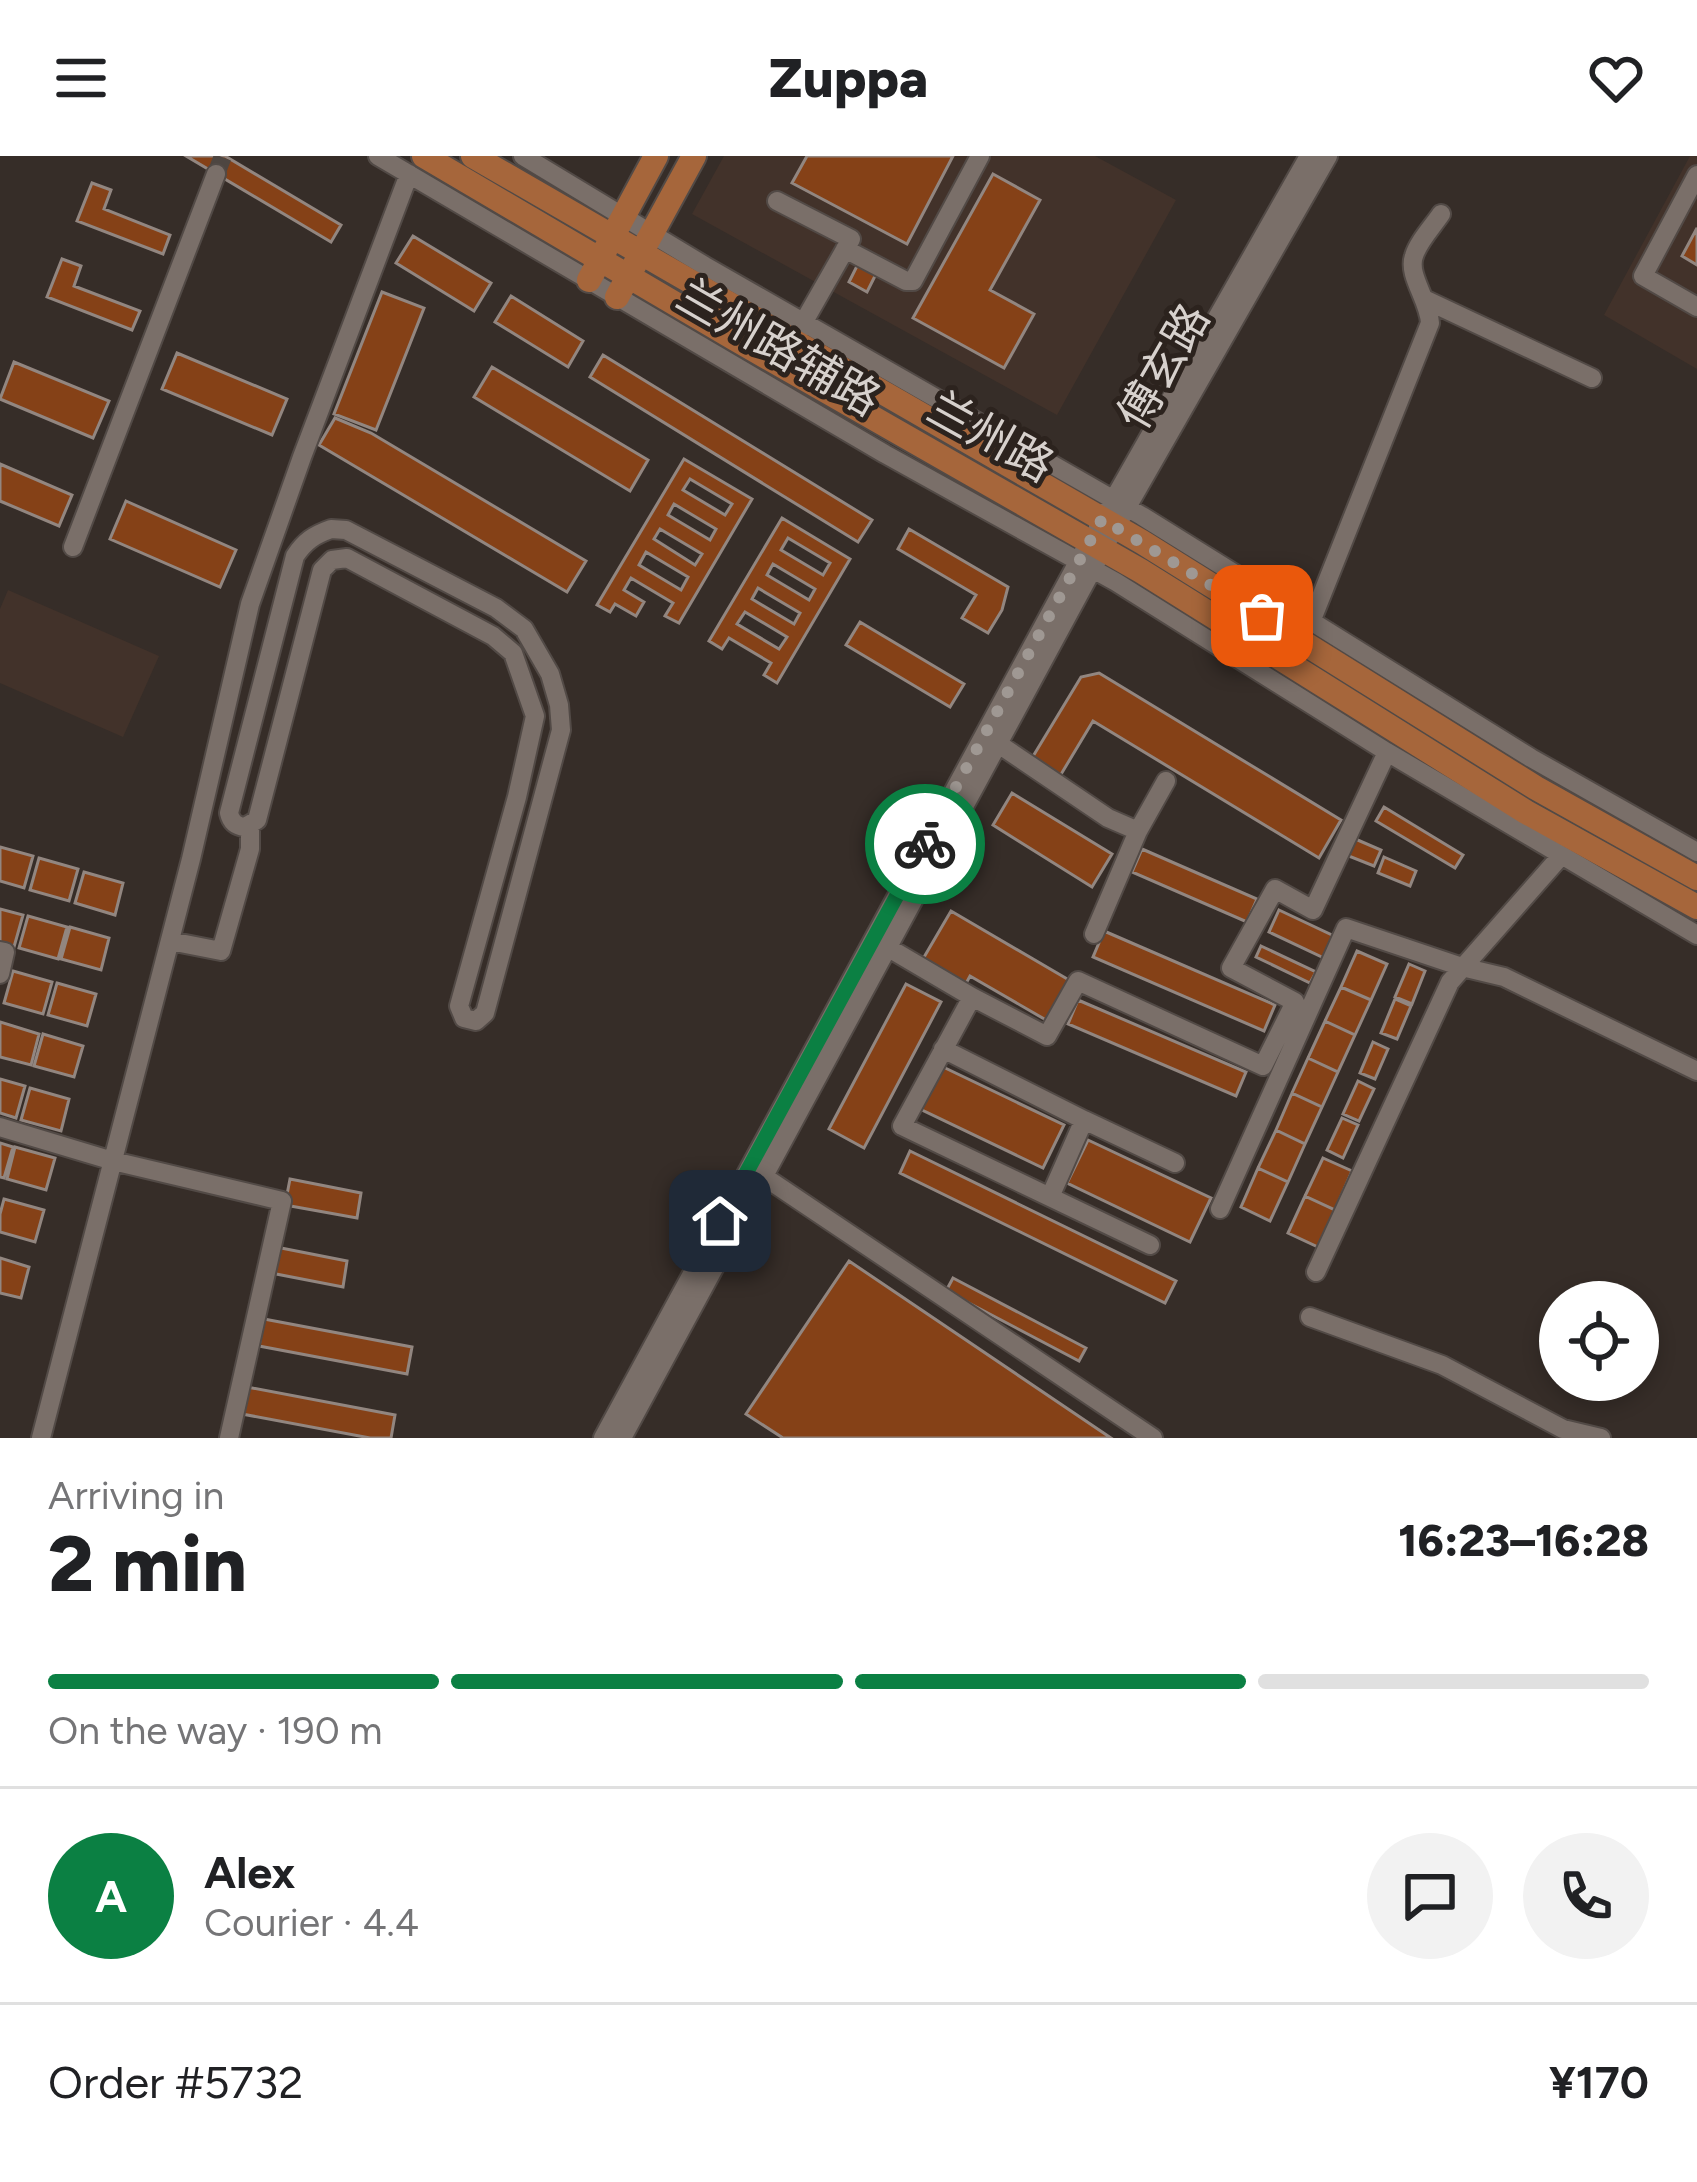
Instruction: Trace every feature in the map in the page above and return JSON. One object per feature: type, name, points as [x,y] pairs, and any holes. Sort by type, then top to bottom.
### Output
[{"type":"main road","name":"兰州路","points":[[473,156],[634,265],[1103,534],[1303,640],[1536,788],[1697,878]]},
{"type":"main road","points":[[606,248],[656,156]]},
{"type":"main road","points":[[634,265],[694,156]]},
{"type":"main road","name":"兰州路","points":[[417,165],[606,248]]},
{"type":"main road","name":"兰州路","points":[[634,265],[799,332],[1306,672],[1526,812],[1697,907]]},
{"type":"street","points":[[41,1438],[170,941],[250,604],[302,457],[417,165],[378,156]]},
{"type":"street","name":"兰州路辅路","points":[[523,156],[606,248],[634,265]]},
{"type":"street","points":[[845,249],[906,281],[913,280],[980,156]]},
{"type":"street","name":"傅玄路","points":[[603,1438],[1310,156]]},
{"type":"street","name":"傅玄路","points":[[622,1438],[998,743],[1103,534],[1328,156]]},
{"type":"street","points":[[73,547],[216,174]]},
{"type":"street","points":[[1697,175],[1643,276],[1697,307]]},
{"type":"street","points":[[777,201],[851,238],[799,332]]},
{"type":"street","points":[[1311,622],[1430,323],[1413,258],[1442,214]]},
{"type":"street","points":[[1426,300],[1592,378]]},
{"type":"street","points":[[170,941],[221,951],[250,849],[250,826],[256,820],[322,570],[332,560],[347,559],[493,636],[512,652],[535,716],[459,1006],[461,1015],[476,1021],[485,1013],[561,730],[550,674],[524,629],[496,608],[346,530],[316,534],[295,556],[229,813],[236,825],[250,826]]},
{"type":"street","points":[[1103,534],[1311,622],[1589,793],[1697,852]]},
{"type":"street","points":[[1103,534],[1181,621],[1387,752],[1697,935]]},
{"type":"street","points":[[998,743],[1108,818],[1138,831]]},
{"type":"street","points":[[887,947],[1047,1036],[1078,981],[1263,1066],[1295,1002],[1231,968],[1275,889],[1312,910],[1387,752]]},
{"type":"street","points":[[1094,934],[1138,831],[1166,781]]},
{"type":"street","points":[[517,797],[530,807],[541,805]]},
{"type":"street","points":[[1316,1272],[1450,982],[1560,857]]},
{"type":"street","points":[[1220,1209],[1346,928],[1504,977],[1697,1071]]},
{"type":"street","points":[[0,951],[5,952],[0,974]]},
{"type":"street","points":[[971,997],[902,1126],[1150,1245]]},
{"type":"street","points":[[943,1049],[1175,1163]]},
{"type":"street","points":[[1050,1197],[1084,1120]]},
{"type":"street","points":[[0,1127],[113,1161],[282,1201],[229,1438]]},
{"type":"street","points":[[763,1176],[1146,1436]]},
{"type":"street","points":[[1310,1317],[1442,1365],[1563,1429],[1600,1438]]},
{"type":"shaded area","points":[[724,156],[1095,156],[1176,200],[1057,415],[692,214]]},
{"type":"shaded area","points":[[1690,156],[1697,156],[1697,369],[1604,315]]},
{"type":"shaded area","points":[[8,590],[159,656],[123,737],[0,683],[0,609]]},
{"type":"building","points":[[186,156],[225,156],[341,225],[331,242]]},
{"type":"building","points":[[807,156],[953,156],[907,244],[792,183]]},
{"type":"building","points":[[993,174],[1040,200],[990,290],[1034,314],[1004,368],[913,318]]},
{"type":"building","points":[[92,183],[111,190],[104,209],[170,235],[163,254],[77,221]]},
{"type":"building","points":[[1697,228],[1697,265],[1682,256]]},
{"type":"building","points":[[413,236],[491,283],[474,311],[396,263]]},
{"type":"building","points":[[62,259],[81,266],[74,286],[140,311],[132,330],[47,297]]},
{"type":"building","points":[[858,264],[876,274],[867,292],[849,282]]},
{"type":"building","points":[[382,292],[424,308],[376,430],[334,414]]},
{"type":"building","points":[[511,296],[583,341],[568,367],[495,322]]},
{"type":"building","points":[[177,353],[287,399],[272,435],[162,389]]},
{"type":"building","points":[[603,355],[872,520],[858,542],[590,377]]},
{"type":"building","points":[[14,362],[109,401],[93,438],[0,399]]},
{"type":"building","points":[[492,367],[648,460],[630,491],[474,397]]},
{"type":"building","points":[[335,418],[371,433],[586,561],[567,592],[319,445]]},
{"type":"building","points":[[684,459],[752,499],[679,623],[665,616],[673,603],[631,578],[624,590],[644,602],[636,616],[615,604],[610,612],[597,605]],"holes":[[[690,479],[732,504],[725,515],[683,490]],[[674,504],[716,529],[710,540],[668,515]],[[660,529],[702,554],[695,565],[654,539]],[[646,552],[688,577],[681,590],[639,565]]]},
{"type":"building","points":[[0,464],[72,495],[59,526],[0,501]]},
{"type":"building","points":[[126,501],[236,550],[220,587],[110,539]]},
{"type":"building","points":[[782,518],[850,559],[777,683],[764,675],[771,663],[729,638],[722,649],[709,641]],"holes":[[[788,538],[830,563],[823,575],[781,550]],[[773,564],[815,589],[809,600],[767,575]],[[758,588],[800,613],[794,624],[752,599]],[[745,612],[787,637],[779,649],[737,624]]]},
{"type":"building","points":[[909,529],[1008,587],[1002,610],[988,633],[962,618],[976,595],[898,549]]},
{"type":"building","points":[[860,622],[964,684],[950,707],[846,645]]},
{"type":"building","points":[[1099,673],[1341,820],[1319,858],[1093,721],[1060,776],[1032,758],[1081,677]]},
{"type":"building","points":[[1012,793],[1112,854],[1092,887],[993,825]]},
{"type":"building","points":[[1384,807],[1463,855],[1455,868],[1376,821]]},
{"type":"building","points":[[1353,838],[1381,850],[1374,866],[1346,855]]},
{"type":"building","points":[[0,847],[33,856],[24,888],[0,881]]},
{"type":"building","points":[[1142,849],[1257,899],[1247,922],[1132,872]]},
{"type":"building","points":[[1384,857],[1416,871],[1410,886],[1378,873]]},
{"type":"building","points":[[39,858],[78,869],[69,901],[30,890]]},
{"type":"building","points":[[84,872],[123,883],[115,915],[75,903]]},
{"type":"building","points":[[0,909],[23,915],[14,947],[0,943]]},
{"type":"building","points":[[1279,910],[1334,936],[1324,958],[1269,932]]},
{"type":"building","points":[[951,911],[1069,980],[1046,1020],[970,976],[963,989],[920,964]]},
{"type":"building","points":[[28,916],[67,927],[58,959],[19,948]]},
{"type":"building","points":[[70,927],[109,938],[101,970],[61,959]]},
{"type":"building","points":[[1104,931],[1275,1005],[1264,1031],[1093,957]]},
{"type":"building","points":[[1261,946],[1316,972],[1310,983],[1256,957]]},
{"type":"building","points":[[1357,951],[1387,964],[1371,1000],[1341,987]]},
{"type":"building","points":[[1409,964],[1425,971],[1412,1004],[1395,997]]},
{"type":"building","points":[[13,971],[52,982],[43,1014],[4,1003]]},
{"type":"building","points":[[57,983],[96,994],[87,1026],[48,1015]]},
{"type":"building","points":[[906,984],[941,1002],[864,1148],[829,1129]]},
{"type":"building","points":[[1341,987],[1371,1000],[1355,1035],[1325,1021]]},
{"type":"building","points":[[1395,999],[1411,1006],[1397,1039],[1381,1033]]},
{"type":"building","points":[[1078,1000],[1246,1072],[1236,1096],[1068,1024]]},
{"type":"building","points":[[1325,1021],[1355,1035],[1338,1072],[1308,1058]]},
{"type":"building","points":[[0,1022],[39,1034],[31,1065],[0,1057]]},
{"type":"building","points":[[43,1034],[83,1046],[74,1077],[34,1066]]},
{"type":"building","points":[[1373,1042],[1388,1049],[1375,1079],[1360,1073]]},
{"type":"building","points":[[1308,1058],[1338,1072],[1322,1107],[1292,1093]]},
{"type":"building","points":[[941,1066],[1064,1125],[1043,1168],[920,1109]]},
{"type":"building","points":[[0,1079],[25,1086],[16,1118],[0,1113]]},
{"type":"building","points":[[1358,1081],[1374,1089],[1359,1121],[1343,1114]]},
{"type":"building","points":[[30,1088],[69,1099],[61,1131],[21,1120]]},
{"type":"building","points":[[1292,1093],[1322,1107],[1305,1144],[1276,1130]]},
{"type":"building","points":[[1342,1118],[1358,1125],[1343,1158],[1327,1150]]},
{"type":"building","points":[[1276,1130],[1305,1144],[1288,1182],[1258,1168]]},
{"type":"building","points":[[1088,1140],[1211,1198],[1190,1242],[1067,1183]]},
{"type":"building","points":[[0,1143],[13,1147],[4,1178],[0,1177]]},
{"type":"building","points":[[15,1147],[55,1158],[46,1190],[7,1179]]},
{"type":"building","points":[[910,1151],[1176,1281],[1165,1303],[900,1173]]},
{"type":"building","points":[[1323,1158],[1352,1171],[1335,1210],[1305,1196]]},
{"type":"building","points":[[1258,1168],[1288,1182],[1270,1221],[1241,1207]]},
{"type":"building","points":[[290,1179],[361,1193],[357,1218],[285,1205]]},
{"type":"building","points":[[1305,1196],[1335,1210],[1318,1247],[1288,1233]]},
{"type":"building","points":[[4,1199],[44,1210],[35,1242],[0,1232]]},
{"type":"building","points":[[276,1247],[347,1261],[343,1287],[271,1273]]},
{"type":"building","points":[[0,1258],[29,1267],[21,1298],[0,1293]]},
{"type":"building","points":[[849,1261],[1111,1438],[783,1438],[746,1414]]},
{"type":"building","points":[[953,1278],[1086,1348],[1079,1361],[946,1291]]},
{"type":"building","points":[[264,1319],[412,1347],[407,1374],[259,1346]]},
{"type":"building","points":[[247,1387],[395,1415],[391,1438],[242,1414]]},
{"type":"tunnel","points":[[216,174],[223,156]]},
{"type":"way so far","points":[[925,844],[1102,519],[1262,616]]},
{"type":"route","points":[[720,1221],[925,844]]}]
